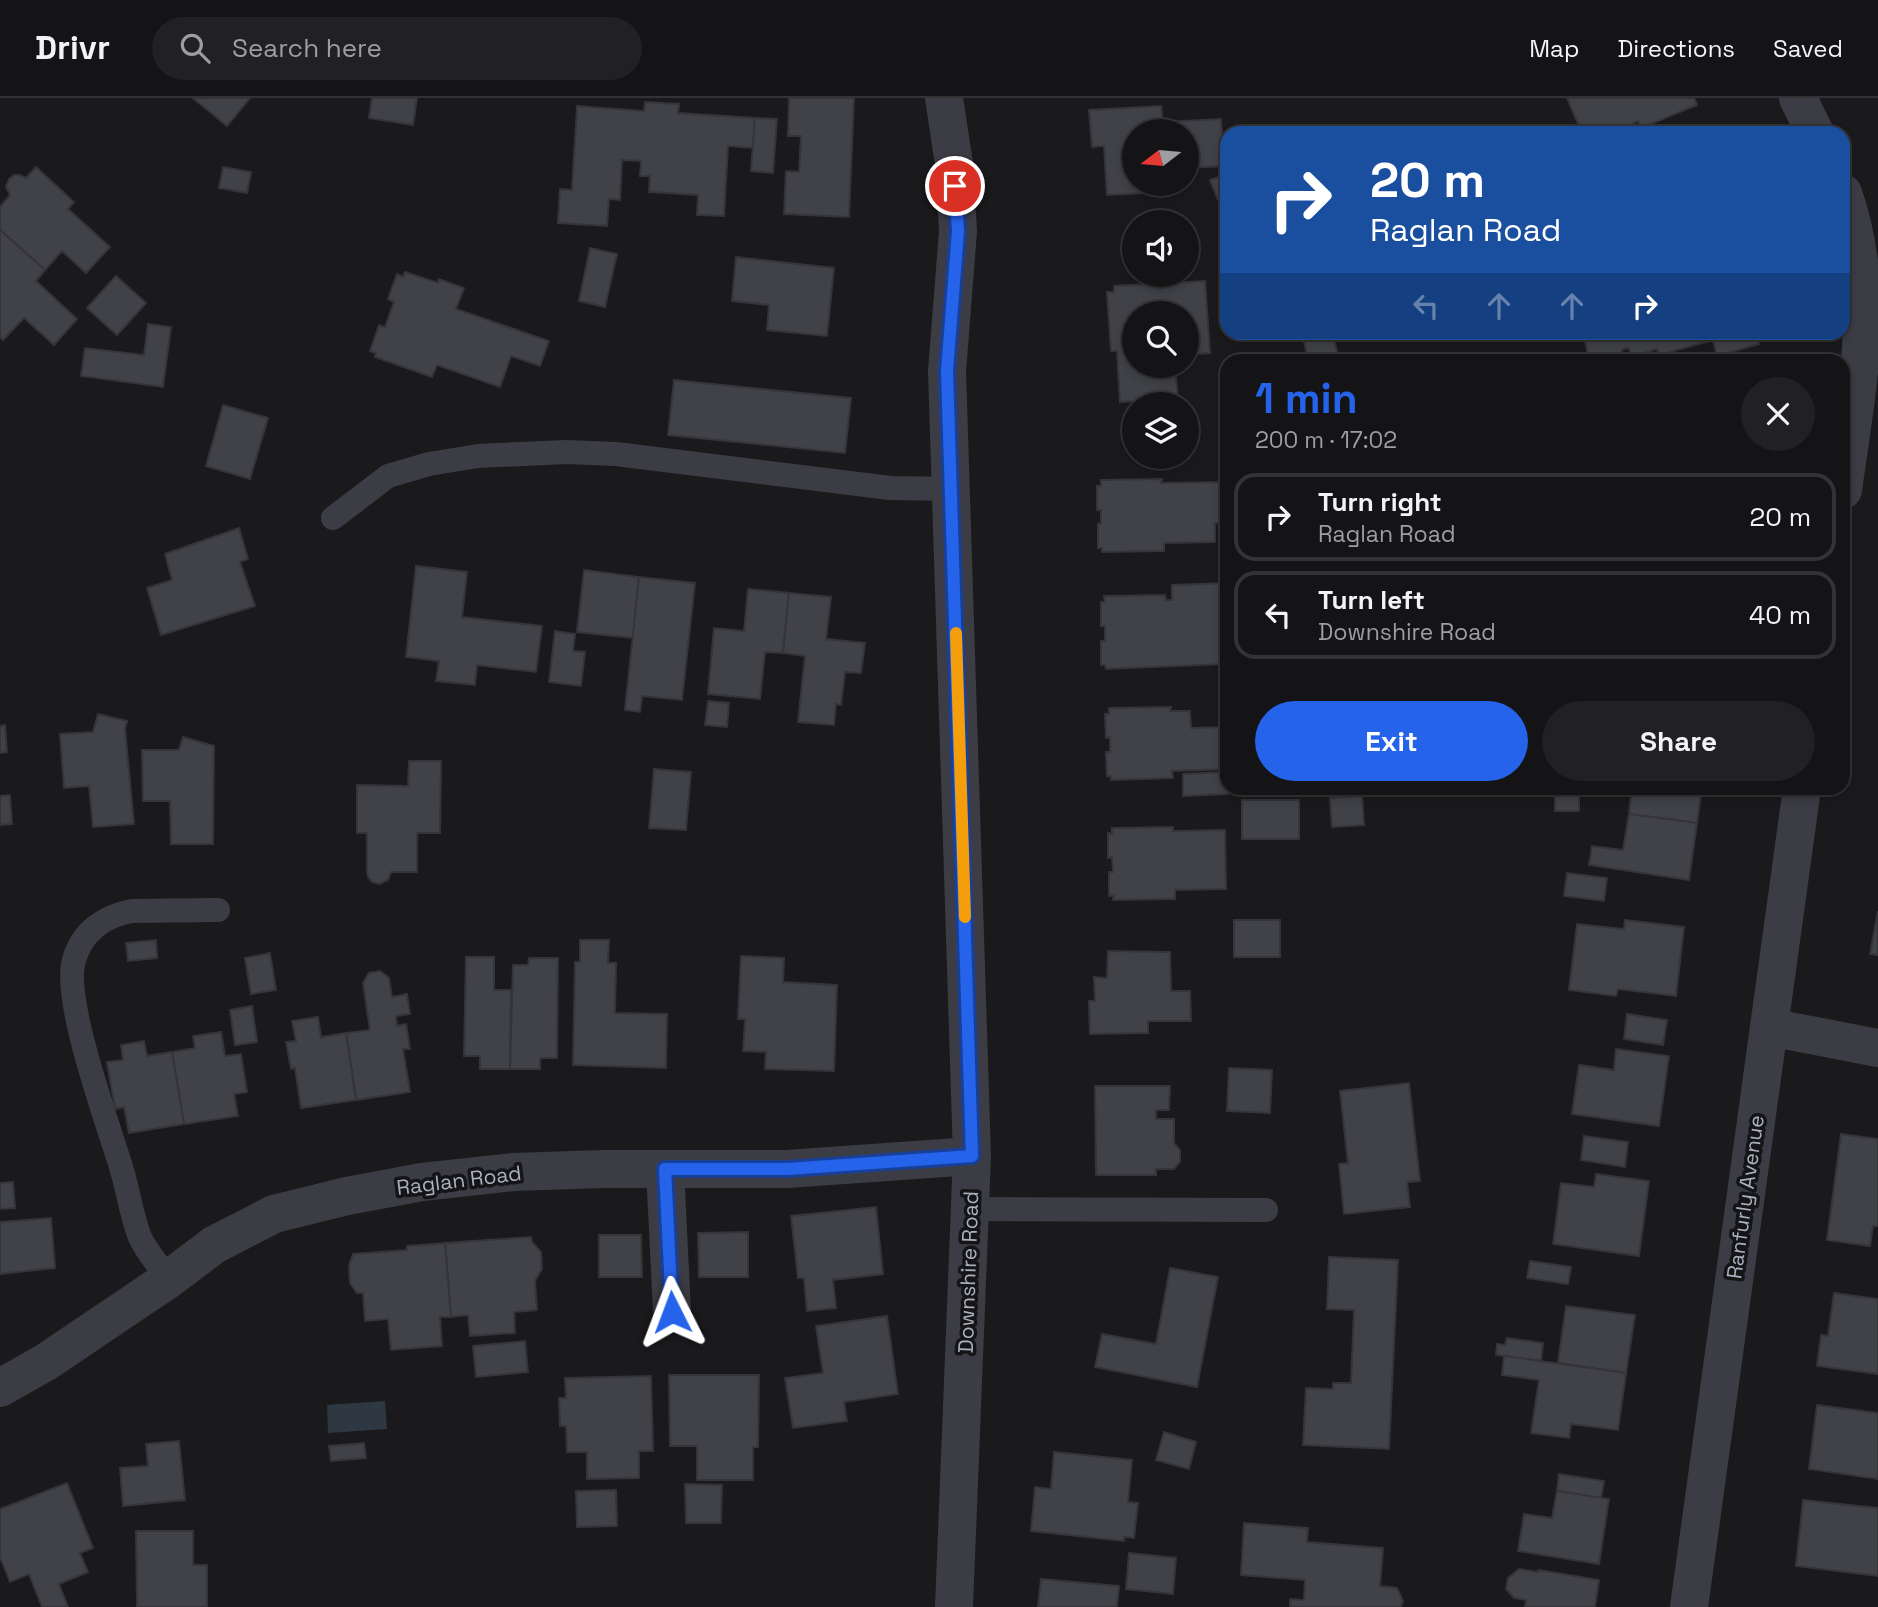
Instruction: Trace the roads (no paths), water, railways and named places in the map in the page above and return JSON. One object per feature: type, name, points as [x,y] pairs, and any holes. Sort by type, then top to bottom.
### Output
[{"type":"street","name":"Downshire Road","points":[[944,98],[954,164],[958,231],[947,371],[972,1156],[972,1209],[954,1607]]},
{"type":"street","points":[[1798,98],[1812,126]]},
{"type":"street","points":[[1850,212],[1855,225],[1865,289],[1864,334],[1850,438]]},
{"type":"street","name":"Ranfurly Avenue","points":[[1689,1607],[1801,795]]},
{"type":"street","points":[[1769,1027],[1878,1048]]},
{"type":"street","name":"Raglan Road","points":[[0,1388],[46,1362],[169,1279],[214,1245],[274,1214],[347,1196],[422,1182],[513,1172],[787,1169],[972,1156]]},
{"type":"street","points":[[665,1169],[672,1312]]},
{"type":"lane","points":[[333,518],[388,475],[429,464],[478,456],[566,452],[616,454],[890,488],[952,489]]},
{"type":"lane","points":[[169,1279],[140,1237],[85,1046],[71,981],[81,942],[94,927],[118,913],[218,910]]},
{"type":"lane","points":[[972,1209],[1266,1210]]}]
